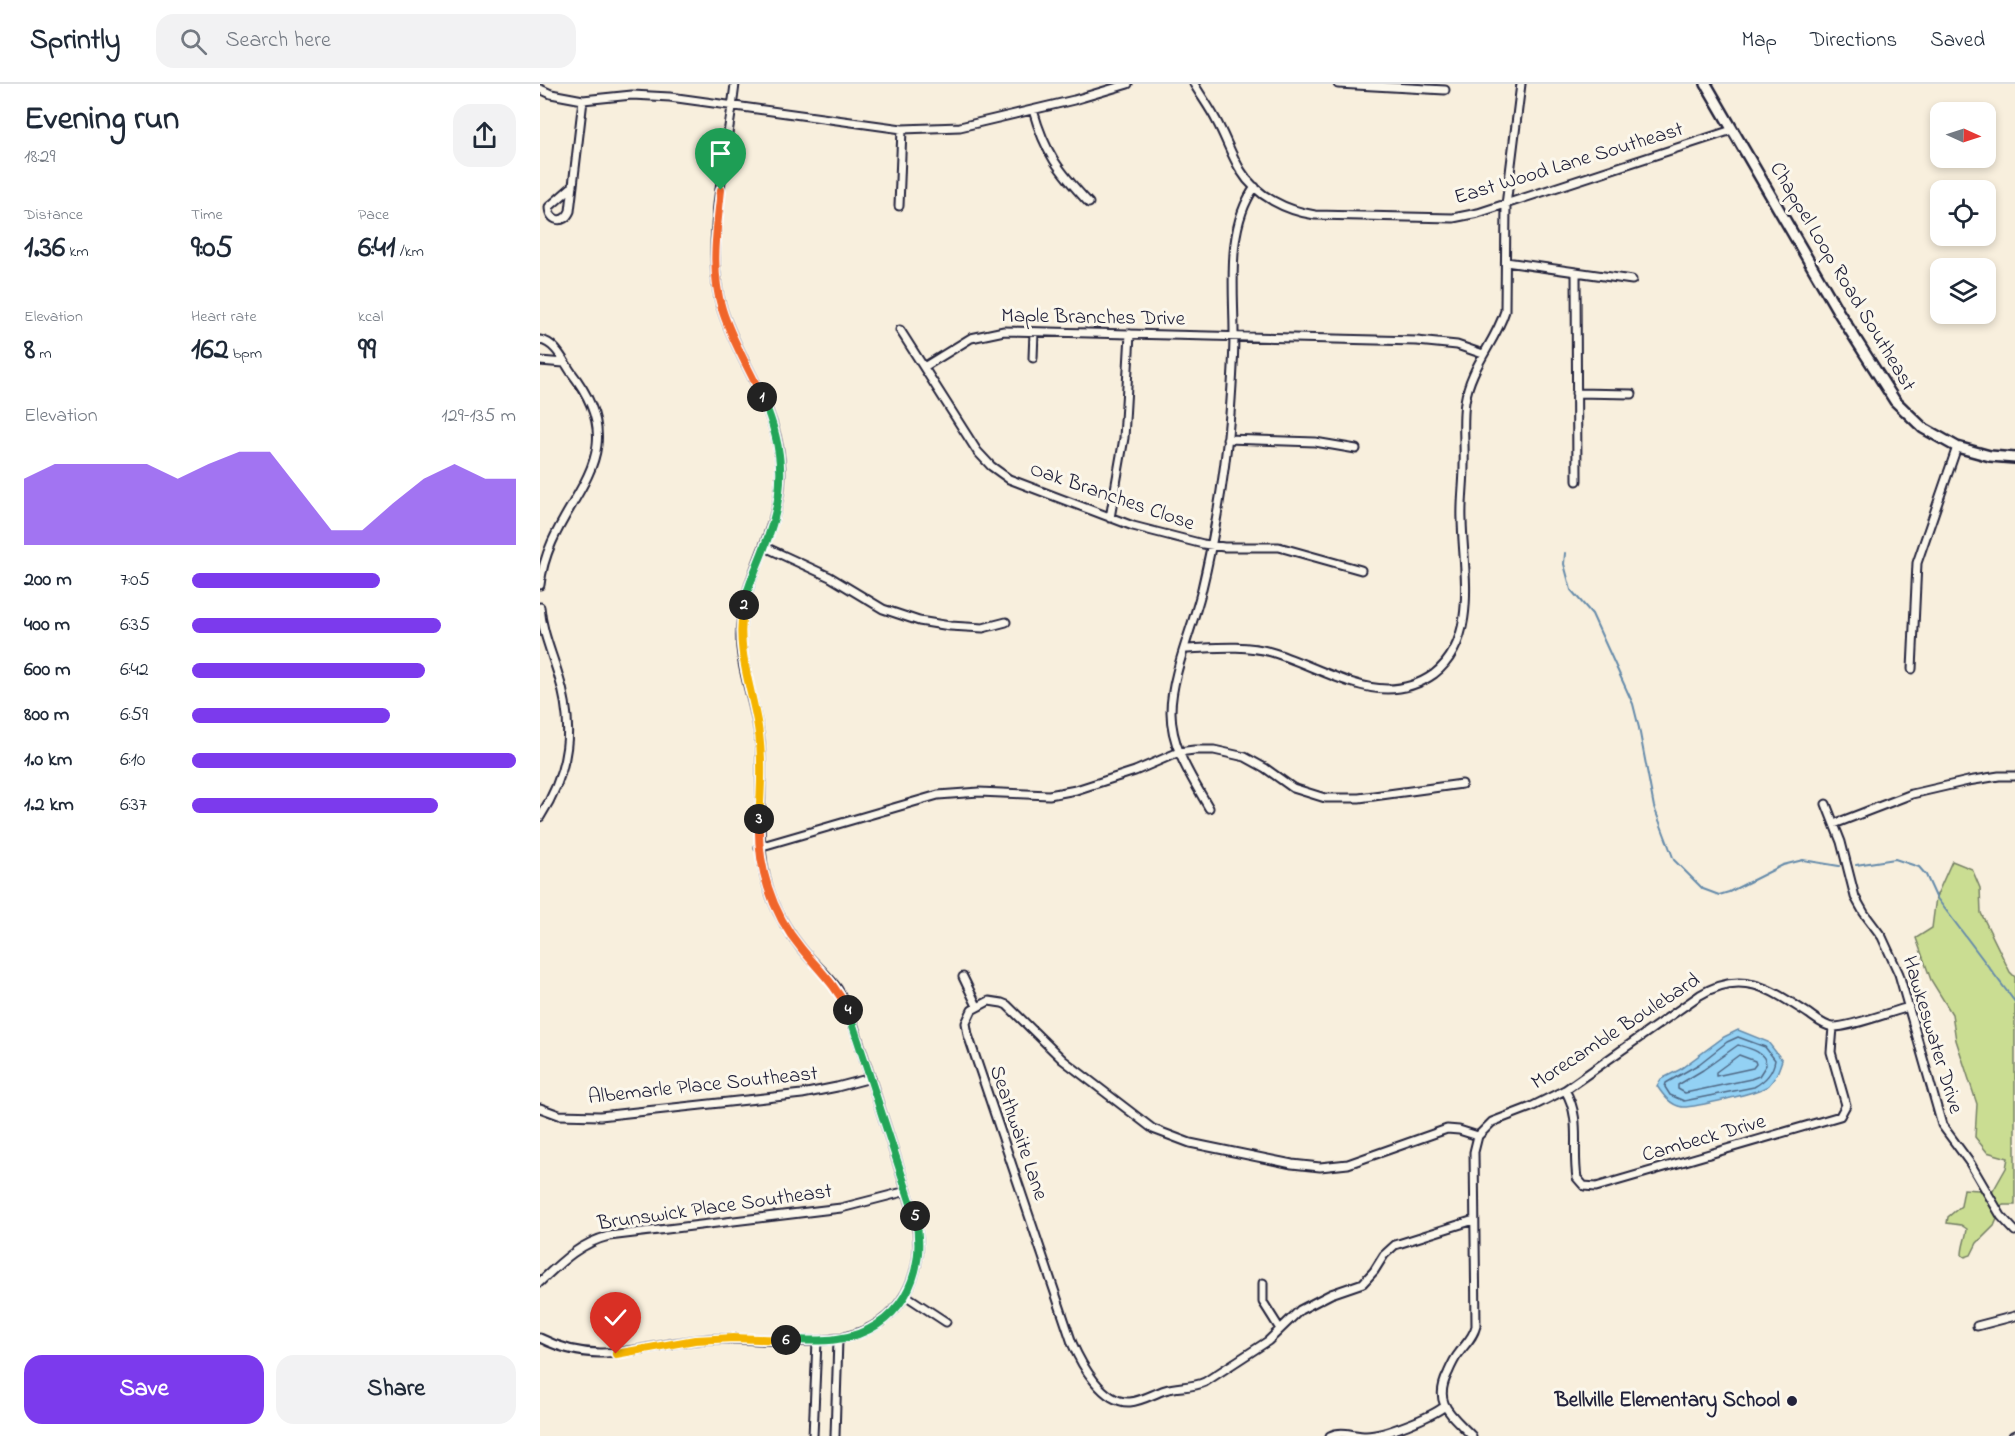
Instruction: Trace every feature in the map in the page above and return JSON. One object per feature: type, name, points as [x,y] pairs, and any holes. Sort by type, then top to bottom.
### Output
[{"type":"street","points":[[540,1338],[563,1348],[595,1354],[627,1352],[680,1342],[713,1339],[817,1341],[838,1339],[873,1327],[890,1315],[904,1296],[915,1274],[920,1251],[918,1229],[907,1191],[852,1020],[839,991],[801,947],[778,911],[765,878],[759,848],[760,740],[742,660],[740,636],[745,598],[765,547],[779,499],[781,472],[779,447],[769,413],[722,310],[717,285],[716,234],[735,84]]},
{"type":"street","points":[[540,89],[551,94],[583,100],[632,95],[670,97],[902,129],[960,127],[1128,84]]},
{"type":"street","name":"East Wood Lane Southeast","points":[[1194,84],[1216,120],[1242,173],[1255,187],[1281,206],[1299,213],[1315,215],[1453,218],[1478,213],[1732,130]]},
{"type":"street","points":[[1338,84],[1445,90]]},
{"type":"street","points":[[1185,649],[1255,648],[1379,689],[1421,682],[1439,670],[1453,652],[1464,621],[1462,517],[1464,411],[1470,379],[1499,327],[1505,311],[1506,205],[1521,84]]},
{"type":"street","name":"Chappel Loop Road Southeast","points":[[1706,84],[1839,313],[1895,401],[1923,428],[1957,447],[1990,456],[2015,458]]},
{"type":"street","points":[[573,186],[549,207],[550,215],[557,220],[568,216],[573,186],[583,100]]},
{"type":"street","points":[[1033,110],[1040,136],[1050,156],[1064,177],[1089,203]]},
{"type":"street","points":[[899,206],[902,129]]},
{"type":"street","points":[[1209,808],[1179,752],[1173,731],[1171,711],[1211,546],[1227,439],[1234,336],[1237,231],[1244,204],[1255,187]]},
{"type":"street","points":[[1506,262],[1632,280]]},
{"type":"street","points":[[1576,272],[1577,481]]},
{"type":"street","name":"Oak Branches Close","points":[[900,330],[977,451],[1010,479],[1110,518],[1192,542],[1211,546],[1279,547],[1361,570]]},
{"type":"street","name":"Maple Branches Drive","points":[[924,367],[961,343],[981,334],[1004,331],[1432,341],[1457,345],[1483,354]]},
{"type":"street","points":[[1033,358],[1034,332]]},
{"type":"street","points":[[1110,518],[1124,438],[1130,334]]},
{"type":"street","points":[[540,340],[545,340],[553,347],[575,376],[591,406],[597,432],[597,449],[587,481],[550,543],[540,585]]},
{"type":"street","points":[[540,361],[564,363]]},
{"type":"street","points":[[1576,393],[1632,394]]},
{"type":"street","points":[[1227,439],[1315,442],[1356,449]]},
{"type":"street","points":[[1912,669],[1917,563],[1957,447]]},
{"type":"street","points":[[765,547],[830,577],[883,609],[919,621],[983,628],[1006,622]]},
{"type":"street","points":[[540,607],[545,640],[563,692],[568,731],[561,777],[540,817]]},
{"type":"street","points":[[759,848],[938,795],[971,792],[1048,795],[1076,790],[1135,771],[1179,752],[1214,750],[1236,753],[1255,762],[1293,788],[1325,798],[1359,798],[1462,784]]},
{"type":"street","points":[[1834,824],[1912,794],[1968,781],[2015,776]]},
{"type":"street","name":"Hawkeswater Drive","points":[[1826,804],[1844,849],[1855,897],[1886,945],[1899,974],[1942,1125],[1976,1171],[2001,1216],[2015,1231]]},
{"type":"street","points":[[963,977],[977,1006],[989,1001],[1007,1005],[1053,1052],[1131,1114],[1162,1134],[1190,1143],[1292,1164],[1329,1167],[1366,1158],[1447,1129],[1478,1136],[1474,1152],[1476,1326],[1472,1338],[1455,1359],[1444,1380],[1441,1394],[1445,1406],[1472,1436]]},
{"type":"street","name":"Morecamble Boulebard","points":[[1478,1136],[1496,1119],[1531,1107],[1564,1090],[1700,995],[1726,984],[1745,982],[1770,989],[1818,1021],[1833,1027]]},
{"type":"street","name":"Seathwaite Lane","points":[[977,1006],[968,1015],[966,1023],[968,1035],[1072,1343],[1101,1389],[1113,1399],[1127,1402],[1166,1390],[1200,1385],[1268,1341],[1292,1315],[1309,1304],[1363,1283],[1384,1255],[1395,1245],[1474,1221]]},
{"type":"street","points":[[1833,1027],[1909,1007]]},
{"type":"street","name":"Cambeck Drive","points":[[1564,1090],[1572,1103],[1575,1114],[1577,1178],[1584,1185],[1596,1187],[1840,1116],[1846,1105],[1831,1052],[1833,1027]]},
{"type":"street","name":"Albemarle Place Southeast","points":[[540,1108],[559,1115],[600,1116],[811,1092],[870,1078]]},
{"type":"street","name":"Brunswick Place Southeast","points":[[540,1282],[577,1250],[592,1241],[609,1236],[841,1208],[907,1191]]},
{"type":"street","points":[[1263,1283],[1263,1302],[1280,1329]]},
{"type":"street","points":[[904,1296],[946,1322]]},
{"type":"street","points":[[1977,1326],[2015,1316]]},
{"type":"street","points":[[835,1436],[838,1339]]},
{"type":"street","points":[[813,1436],[817,1341]]},
{"type":"street","points":[[1330,1436],[1343,1433],[1373,1435],[1427,1417],[1445,1406]]},
{"type":"green space","points":[[1952,861],[1972,869],[1980,888],[1981,913],[2010,972],[2015,977],[2015,1205],[2003,1205],[1994,1226],[1977,1243],[1971,1255],[1965,1257],[1962,1252],[1967,1229],[1961,1225],[1947,1223],[1948,1217],[1961,1206],[1964,1189],[1993,1191],[2006,1168],[2008,1158],[1987,1152],[1975,1137],[1977,1104],[1956,1040],[1952,1014],[1931,980],[1916,938],[1932,928],[1936,897]]},
{"type":"water","points":[[1738,1030],[1768,1042],[1782,1060],[1769,1085],[1741,1095],[1688,1107],[1678,1106],[1664,1096],[1657,1086],[1661,1079],[1679,1070],[1724,1037]]},
{"type":"waterway","points":[[1565,553],[1564,564],[1571,590],[1592,614],[1633,704],[1654,807],[1674,860],[1703,889],[1719,895],[1783,865],[1803,860],[1839,866]]},
{"type":"waterway","points":[[1856,865],[1895,859],[1919,867],[1926,875],[1936,897],[2015,1002]]},
{"type":"place","name":"Bellville Elementary School","points":[[1792,1401]]},
{"type":"route","points":[[616,1354],[695,1340],[756,1338],[817,1341],[861,1333],[890,1315],[898,1305],[915,1274],[920,1251],[914,1214],[855,1026],[839,991],[801,947],[784,922],[773,900],[760,857],[760,740],[742,660],[740,636],[745,598],[776,513],[781,486],[781,460],[769,413],[722,310],[719,297],[716,234],[721,190]]}]
